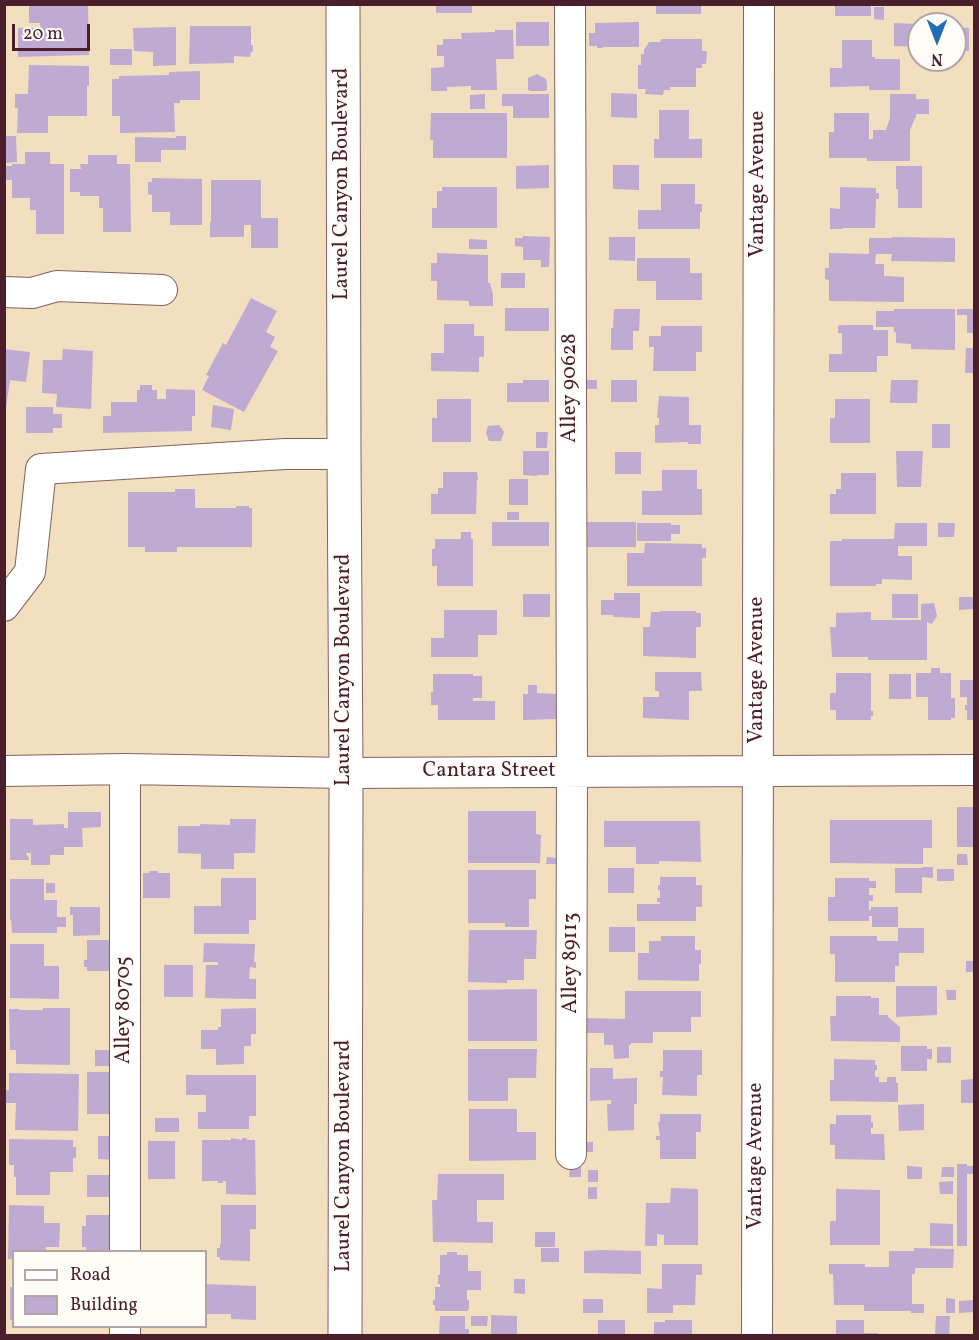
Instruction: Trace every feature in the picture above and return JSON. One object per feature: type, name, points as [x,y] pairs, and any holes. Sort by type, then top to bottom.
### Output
[{"type":"main road","name":"Laurel Canyon Boulevard","points":[[343,4],[346,773],[345,1335]]},
{"type":"street","name":"Alley 90628","points":[[570,4],[572,772]]},
{"type":"street","name":"Vantage Avenue","points":[[757,1335],[759,4]]},
{"type":"street","points":[[4,292],[32,292],[57,286],[162,290]]},
{"type":"street","points":[[4,606],[30,572],[41,469],[285,454],[344,454]]},
{"type":"street","name":"Cantara Street","points":[[4,771],[125,769],[346,773],[975,770]]},
{"type":"street","name":"Alley 80705","points":[[125,769],[125,1250]]},
{"type":"street","name":"Alley 89113","points":[[571,1154],[572,772]]},
{"type":"building","points":[[29,4],[88,4],[89,55],[18,57],[18,28],[37,28],[37,32],[41,32],[40,23],[29,23]]},
{"type":"building","points":[[436,4],[472,4],[472,13],[436,13]]},
{"type":"building","points":[[656,4],[701,4],[701,14],[656,14]]},
{"type":"building","points":[[835,4],[871,4],[871,16],[835,16]]},
{"type":"building","points":[[874,7],[884,7],[884,20],[874,19]]},
{"type":"building","points":[[516,22],[549,22],[549,46],[516,46]]},
{"type":"building","points":[[639,22],[639,47],[597,48],[597,46],[589,46],[589,33],[595,33],[595,23]]},
{"type":"building","points":[[894,23],[907,24],[907,47],[894,46]]},
{"type":"building","points":[[190,26],[251,26],[253,52],[250,57],[234,56],[234,63],[189,64]]},
{"type":"building","points":[[176,27],[176,65],[153,66],[153,52],[134,51],[133,28]]},
{"type":"building","points":[[967,28],[969,28],[969,51],[967,51]]},
{"type":"building","points":[[495,30],[513,30],[514,59],[496,59],[497,90],[471,90],[471,86],[447,87],[447,91],[431,91],[431,68],[444,67],[444,56],[437,56],[437,45],[443,45],[443,39],[462,39],[461,33],[495,32]]},
{"type":"building","points":[[661,39],[702,39],[702,51],[707,51],[706,64],[702,64],[702,68],[696,68],[696,87],[670,87],[670,90],[664,90],[663,95],[645,94],[646,89],[638,89],[638,65],[641,65],[641,54],[644,54],[649,42],[660,42]]},
{"type":"building","points":[[842,40],[872,40],[872,57],[900,59],[900,90],[869,90],[869,86],[830,87],[830,68],[842,68]]},
{"type":"building","points":[[110,49],[132,49],[132,65],[110,65]]},
{"type":"building","points":[[29,65],[89,66],[87,116],[48,116],[48,133],[17,133],[18,108],[15,108],[15,94],[28,94]]},
{"type":"building","points":[[200,71],[200,100],[180,100],[180,103],[174,103],[175,132],[120,133],[120,116],[112,116],[112,79],[119,79],[119,76],[169,75],[169,72]]},
{"type":"building","points":[[537,74],[546,79],[547,90],[528,90],[528,78]]},
{"type":"building","points":[[611,93],[637,94],[637,118],[611,117]]},
{"type":"building","points":[[485,94],[485,109],[470,109],[470,95]]},
{"type":"building","points":[[502,94],[549,94],[549,118],[513,118],[513,106],[502,106]]},
{"type":"building","points":[[890,94],[916,94],[916,99],[929,99],[929,114],[916,114],[910,130],[910,161],[829,158],[829,132],[834,132],[834,113],[869,113],[869,139],[873,139],[873,130],[886,130],[890,118]]},
{"type":"building","points":[[659,110],[689,110],[689,139],[702,139],[702,158],[654,158],[654,139],[659,139]]},
{"type":"building","points":[[431,113],[507,113],[507,158],[433,158],[433,140],[430,140]]},
{"type":"building","points":[[4,136],[16,136],[17,162],[4,163]]},
{"type":"building","points":[[176,136],[186,136],[186,150],[161,150],[161,162],[135,162],[135,137],[176,138]]},
{"type":"building","points":[[25,152],[50,152],[50,164],[64,164],[64,234],[36,234],[36,210],[30,210],[30,198],[12,198],[12,180],[4,180],[4,166],[25,164]]},
{"type":"building","points":[[88,155],[117,155],[117,164],[130,164],[131,232],[103,232],[103,208],[99,208],[99,196],[80,196],[80,192],[70,192],[70,169],[81,169],[80,164],[88,164]]},
{"type":"building","points":[[549,165],[549,188],[516,189],[516,166]]},
{"type":"building","points":[[613,165],[639,165],[639,190],[613,189]]},
{"type":"building","points":[[896,166],[922,166],[922,208],[898,208]]},
{"type":"building","points":[[152,178],[202,179],[202,225],[170,225],[170,212],[152,212],[152,195],[148,194],[148,182],[152,182]]},
{"type":"building","points":[[211,180],[261,180],[261,218],[278,218],[278,248],[251,248],[251,225],[244,225],[244,237],[210,237]]},
{"type":"building","points":[[661,184],[695,184],[695,204],[702,204],[700,229],[638,229],[638,210],[661,210]]},
{"type":"building","points":[[442,187],[497,187],[497,228],[432,228],[432,208],[437,208],[437,191],[442,191]]},
{"type":"building","points":[[840,187],[876,188],[879,199],[876,199],[875,228],[830,229],[830,208],[840,209]]},
{"type":"building","points":[[523,236],[550,237],[549,267],[541,267],[541,260],[523,260],[523,247],[515,246],[515,238],[523,238]]},
{"type":"building","points":[[609,237],[635,237],[635,261],[609,260]]},
{"type":"building","points":[[869,238],[955,238],[955,262],[891,261],[892,254],[876,254],[875,264],[884,264],[884,276],[904,277],[904,302],[829,301],[829,280],[825,279],[825,268],[829,268],[829,253],[869,254]]},
{"type":"building","points":[[469,239],[487,240],[487,249],[469,249]]},
{"type":"building","points":[[437,253],[488,255],[488,283],[490,283],[493,295],[493,306],[469,306],[469,301],[437,300],[437,281],[431,281],[431,263],[437,263]]},
{"type":"building","points":[[637,258],[690,258],[690,273],[702,273],[702,300],[656,300],[656,281],[637,281]]},
{"type":"building","points":[[501,273],[525,273],[525,288],[501,288]]},
{"type":"building","points":[[251,298],[277,311],[266,332],[275,337],[270,347],[278,351],[244,412],[202,390],[209,376],[206,375],[223,343],[226,345]]},
{"type":"building","points":[[505,308],[549,308],[549,331],[505,331]]},
{"type":"building","points":[[614,309],[640,309],[639,331],[633,331],[633,350],[611,350]]},
{"type":"building","points":[[894,309],[955,309],[955,350],[911,349],[911,344],[896,343],[894,327],[876,327],[876,311],[894,311]]},
{"type":"building","points":[[957,309],[974,309],[974,333],[967,333],[967,315],[957,315]]},
{"type":"building","points":[[444,324],[474,324],[474,336],[484,336],[484,357],[479,357],[479,372],[431,371],[431,353],[444,353]]},
{"type":"building","points":[[873,325],[873,330],[888,330],[888,356],[877,356],[877,372],[829,372],[829,354],[842,354],[842,333],[838,333],[838,326]]},
{"type":"building","points":[[661,326],[702,326],[702,352],[696,352],[696,371],[653,371],[654,347],[649,347],[649,336],[661,336]]},
{"type":"building","points":[[966,348],[974,348],[974,373],[965,373]]},
{"type":"building","points":[[4,349],[30,352],[26,382],[10,380],[6,408],[4,408]]},
{"type":"building","points":[[63,349],[93,351],[91,409],[56,407],[57,394],[42,393],[43,360],[62,360]]},
{"type":"building","points":[[523,380],[549,380],[549,402],[507,402],[507,383],[523,383]]},
{"type":"building","points":[[584,380],[597,380],[597,389],[585,389]]},
{"type":"building","points":[[611,380],[637,380],[637,402],[611,402]]},
{"type":"building","points":[[891,380],[918,380],[917,403],[890,403]]},
{"type":"building","points":[[140,385],[152,385],[152,390],[157,390],[157,399],[166,399],[166,389],[195,390],[195,416],[192,416],[192,431],[103,433],[103,416],[111,416],[111,402],[137,402],[137,390],[140,390]]},
{"type":"building","points":[[659,396],[689,397],[689,425],[701,425],[701,444],[655,443],[655,425],[659,425],[659,418],[657,418]]},
{"type":"building","points":[[437,399],[471,399],[471,442],[432,442],[432,418],[437,418]]},
{"type":"building","points":[[835,399],[870,399],[870,443],[830,443],[830,418],[835,418]]},
{"type":"building","points":[[213,405],[234,409],[231,430],[211,427]]},
{"type":"building","points":[[26,407],[53,407],[53,414],[62,414],[62,428],[53,428],[53,433],[26,433]]},
{"type":"building","points":[[932,424],[950,424],[950,448],[932,448]]},
{"type":"building","points":[[499,425],[504,432],[501,441],[489,441],[486,433],[488,426]]},
{"type":"building","points":[[536,432],[548,432],[547,448],[536,448]]},
{"type":"building","points":[[523,451],[549,451],[549,475],[523,475]]},
{"type":"building","points":[[896,451],[923,451],[921,487],[897,487]]},
{"type":"building","points":[[615,452],[641,452],[641,474],[615,474]]},
{"type":"building","points":[[662,470],[697,470],[697,489],[702,489],[702,515],[642,515],[642,491],[662,491]]},
{"type":"building","points":[[443,472],[477,472],[476,514],[431,514],[431,494],[438,494],[438,488],[443,488]]},
{"type":"building","points":[[841,473],[876,473],[876,514],[830,514],[830,494],[836,494],[836,489],[841,489]]},
{"type":"building","points":[[509,479],[528,479],[528,505],[509,505]]},
{"type":"building","points":[[175,489],[195,489],[195,508],[249,506],[252,508],[252,547],[177,547],[177,552],[145,552],[145,547],[128,547],[128,492],[175,492]]},
{"type":"building","points":[[507,512],[519,512],[519,520],[507,520]]},
{"type":"building","points":[[492,522],[549,522],[549,546],[492,546]]},
{"type":"building","points":[[582,522],[636,522],[636,547],[582,547]]},
{"type":"building","points":[[637,523],[680,525],[680,534],[671,534],[671,541],[637,541]]},
{"type":"building","points":[[895,523],[927,523],[927,546],[898,546],[898,556],[912,556],[912,580],[882,579],[882,584],[876,584],[876,586],[830,586],[830,541],[894,539]]},
{"type":"building","points":[[938,523],[955,523],[954,537],[938,537]]},
{"type":"building","points":[[461,532],[471,532],[471,539],[473,539],[473,586],[437,586],[437,566],[432,566],[432,549],[435,549],[435,539],[461,539]]},
{"type":"building","points":[[645,543],[702,544],[702,548],[706,548],[706,558],[702,558],[702,586],[627,586],[627,553],[644,553]]},
{"type":"building","points":[[614,593],[640,593],[640,618],[601,615],[601,600],[614,600]]},
{"type":"building","points":[[523,594],[550,594],[550,617],[523,617]]},
{"type":"building","points":[[892,594],[918,594],[918,618],[892,618]]},
{"type":"building","points":[[959,597],[974,597],[974,609],[959,610]]},
{"type":"building","points":[[934,603],[937,616],[932,624],[927,622],[927,660],[868,660],[868,657],[832,657],[830,627],[836,627],[836,613],[871,612],[871,620],[921,620],[921,604]]},
{"type":"building","points":[[444,610],[497,610],[497,635],[478,635],[478,657],[431,657],[431,638],[444,638]]},
{"type":"building","points":[[651,612],[701,613],[701,627],[696,627],[696,658],[643,656],[643,627],[650,627]]},
{"type":"building","points":[[931,668],[940,668],[940,673],[951,673],[951,698],[955,698],[955,718],[951,720],[928,720],[928,697],[916,697],[916,673],[931,673]]},
{"type":"building","points":[[655,672],[701,672],[702,691],[689,691],[689,720],[643,718],[643,697],[659,697],[659,691],[655,691]]},
{"type":"building","points":[[836,673],[871,673],[873,716],[871,720],[836,720],[836,710],[830,710],[830,693],[836,693]]},
{"type":"building","points":[[433,674],[482,676],[482,698],[473,698],[473,701],[495,701],[495,720],[438,720],[438,705],[431,705]]},
{"type":"building","points":[[889,674],[911,674],[911,699],[889,699]]},
{"type":"building","points":[[960,680],[974,680],[974,720],[967,720],[965,705],[967,705],[967,697],[960,697]]},
{"type":"building","points":[[528,685],[537,685],[537,693],[556,694],[556,719],[523,720],[523,694],[528,694]]},
{"type":"building","points":[[957,807],[974,807],[974,847],[957,847]]},
{"type":"building","points":[[468,811],[536,811],[536,834],[541,835],[540,863],[468,863]]},
{"type":"building","points":[[68,812],[101,812],[101,827],[82,828],[83,847],[64,847],[64,855],[50,855],[50,865],[31,865],[31,853],[26,853],[29,860],[10,860],[10,819],[33,819],[33,825],[64,824],[64,828],[68,828]]},
{"type":"building","points":[[230,819],[256,819],[255,853],[234,853],[234,869],[201,869],[201,854],[178,853],[178,826],[230,825]]},
{"type":"building","points":[[830,820],[932,820],[932,848],[923,848],[923,864],[830,863]]},
{"type":"building","points":[[604,821],[700,821],[701,862],[659,861],[659,864],[636,864],[636,847],[604,847]]},
{"type":"building","points":[[957,854],[967,854],[968,865],[957,865]]},
{"type":"building","points":[[547,857],[557,858],[557,864],[546,864]]},
{"type":"building","points":[[933,867],[933,878],[922,877],[922,893],[895,893],[895,868]]},
{"type":"building","points":[[608,868],[634,868],[634,893],[608,893]]},
{"type":"building","points":[[937,869],[954,869],[954,881],[937,881]]},
{"type":"building","points":[[468,870],[536,870],[536,899],[529,899],[529,927],[505,927],[505,923],[468,923]]},
{"type":"building","points":[[149,871],[170,873],[170,898],[143,898],[143,873],[149,873]]},
{"type":"building","points":[[660,877],[696,877],[696,885],[702,885],[702,907],[696,907],[696,921],[637,921],[637,904],[660,904],[657,898],[660,898],[658,885],[660,885]]},
{"type":"building","points":[[221,878],[256,878],[256,920],[249,920],[249,934],[194,934],[194,906],[221,906]]},
{"type":"building","points":[[835,878],[869,878],[869,881],[876,881],[876,888],[869,888],[869,895],[873,895],[873,901],[869,901],[869,910],[871,907],[898,907],[898,927],[872,927],[872,916],[869,916],[869,921],[828,921],[828,897],[835,897]]},
{"type":"building","points":[[10,879],[44,879],[44,900],[57,900],[57,917],[66,917],[66,927],[57,927],[57,933],[12,933]]},
{"type":"building","points":[[46,883],[55,883],[55,893],[46,893]]},
{"type":"building","points":[[70,907],[100,907],[100,935],[73,936],[73,915],[70,915]]},
{"type":"building","points":[[609,927],[635,927],[635,952],[609,952]]},
{"type":"building","points":[[898,928],[924,928],[924,953],[899,953],[899,966],[895,966],[895,982],[835,982],[835,954],[830,954],[830,936],[877,936],[877,941],[898,941]]},
{"type":"building","points":[[469,930],[537,930],[536,959],[524,959],[524,980],[507,980],[507,983],[468,982]]},
{"type":"building","points":[[661,936],[695,936],[695,950],[701,950],[699,981],[638,980],[638,953],[649,953],[649,941],[661,941]]},
{"type":"building","points":[[87,940],[113,940],[113,971],[87,971],[87,967],[84,967],[84,960],[87,960]]},
{"type":"building","points":[[204,943],[255,944],[256,968],[250,967],[249,979],[256,979],[256,999],[205,998],[206,965],[218,965],[218,962],[203,962]]},
{"type":"building","points":[[10,944],[44,944],[44,966],[59,966],[59,999],[10,998]]},
{"type":"building","points":[[966,961],[974,961],[974,972],[966,972]]},
{"type":"building","points":[[164,965],[193,965],[193,997],[164,997]]},
{"type":"building","points":[[896,986],[937,986],[937,1015],[896,1017]]},
{"type":"building","points":[[537,989],[537,1041],[468,1041],[468,990]]},
{"type":"building","points":[[946,990],[956,990],[956,1000],[947,1000]]},
{"type":"building","points":[[625,991],[701,991],[701,1017],[691,1017],[691,1032],[653,1032],[653,1043],[631,1043],[629,1058],[614,1059],[613,1045],[604,1045],[604,1033],[583,1033],[583,1018],[625,1019]]},
{"type":"building","points":[[836,996],[879,998],[879,1015],[888,1015],[900,1027],[900,1042],[831,1041],[830,1016],[836,1016]]},
{"type":"building","points":[[43,1008],[70,1008],[70,1065],[16,1064],[16,1050],[10,1050],[9,1009],[43,1010]]},
{"type":"building","points":[[256,1008],[256,1034],[251,1034],[251,1046],[244,1046],[244,1064],[216,1065],[216,1049],[201,1049],[201,1030],[218,1030],[218,1027],[221,1027],[221,1009]]},
{"type":"building","points":[[901,1046],[927,1046],[927,1049],[932,1049],[932,1059],[927,1059],[927,1071],[901,1071]]},
{"type":"building","points":[[937,1047],[951,1047],[951,1063],[937,1063]]},
{"type":"building","points":[[468,1049],[537,1049],[536,1078],[508,1078],[508,1101],[468,1101]]},
{"type":"building","points":[[95,1050],[112,1050],[112,1066],[95,1066]]},
{"type":"building","points":[[663,1050],[702,1050],[702,1075],[697,1075],[697,1096],[662,1095],[663,1077],[660,1077],[660,1071],[663,1071]]},
{"type":"building","points":[[834,1059],[875,1060],[877,1070],[875,1070],[875,1077],[879,1077],[879,1082],[887,1082],[887,1077],[896,1077],[898,1102],[830,1101],[830,1080],[834,1080]]},
{"type":"building","points":[[590,1068],[613,1068],[613,1079],[637,1078],[634,1130],[608,1131],[607,1104],[611,1104],[611,1100],[590,1101]]},
{"type":"building","points":[[87,1072],[115,1072],[115,1114],[87,1114]]},
{"type":"building","points":[[9,1073],[79,1074],[78,1131],[15,1130],[16,1103],[6,1103]]},
{"type":"building","points":[[186,1075],[256,1075],[256,1116],[249,1116],[249,1129],[198,1129],[198,1112],[206,1112],[206,1095],[186,1095]]},
{"type":"building","points":[[974,1079],[974,1103],[961,1103],[961,1080]]},
{"type":"building","points":[[924,1104],[924,1130],[899,1131],[898,1105]]},
{"type":"building","points":[[469,1109],[517,1109],[517,1132],[536,1132],[536,1160],[469,1161]]},
{"type":"building","points":[[660,1114],[701,1114],[701,1132],[696,1132],[696,1159],[660,1159],[660,1140],[656,1140],[656,1136],[660,1136],[658,1122],[660,1122]]},
{"type":"building","points":[[836,1115],[871,1115],[873,1128],[871,1128],[871,1134],[884,1134],[885,1160],[835,1159],[835,1145],[830,1145],[830,1124],[836,1124]]},
{"type":"building","points":[[155,1118],[179,1118],[179,1132],[155,1132]]},
{"type":"building","points":[[98,1136],[116,1136],[116,1160],[98,1159]]},
{"type":"building","points":[[231,1138],[255,1140],[256,1195],[226,1194],[226,1181],[218,1183],[218,1181],[202,1181],[202,1140],[231,1140]]},
{"type":"building","points":[[9,1139],[73,1140],[73,1147],[76,1147],[76,1158],[73,1158],[73,1172],[50,1172],[50,1195],[16,1195],[14,1165],[9,1165]]},
{"type":"building","points":[[148,1141],[175,1141],[175,1179],[148,1179]]},
{"type":"building","points":[[583,1142],[593,1142],[593,1152],[583,1152]]},
{"type":"building","points":[[957,1164],[974,1166],[974,1174],[967,1174],[967,1246],[957,1246]]},
{"type":"building","points":[[570,1165],[581,1165],[581,1177],[569,1177]]},
{"type":"building","points":[[907,1166],[922,1167],[922,1179],[907,1179]]},
{"type":"building","points":[[942,1167],[954,1167],[954,1177],[941,1177]]},
{"type":"building","points":[[588,1170],[598,1170],[598,1182],[588,1182]]},
{"type":"building","points":[[438,1174],[504,1174],[504,1200],[477,1200],[477,1222],[493,1222],[493,1243],[433,1242],[432,1200],[437,1200]]},
{"type":"building","points":[[87,1175],[114,1175],[113,1197],[87,1197]]},
{"type":"building","points":[[953,1181],[953,1194],[940,1194],[939,1182]]},
{"type":"building","points":[[588,1187],[597,1187],[597,1199],[588,1199]]},
{"type":"building","points":[[671,1188],[698,1189],[698,1245],[664,1245],[664,1235],[657,1234],[657,1246],[645,1246],[646,1203],[670,1203]]},
{"type":"building","points":[[836,1189],[880,1190],[880,1245],[830,1245],[830,1221],[836,1221]]},
{"type":"building","points":[[9,1205],[44,1206],[44,1223],[60,1223],[59,1247],[46,1247],[46,1250],[12,1250],[12,1259],[8,1259]]},
{"type":"building","points":[[221,1205],[256,1205],[256,1229],[250,1229],[250,1261],[220,1260],[220,1257],[217,1257],[217,1248],[220,1248],[221,1244]]},
{"type":"building","points":[[86,1215],[112,1215],[113,1250],[86,1250],[86,1247],[82,1247],[82,1226],[86,1226]]},
{"type":"building","points":[[930,1223],[953,1224],[953,1246],[930,1246]]},
{"type":"building","points":[[535,1232],[555,1232],[555,1247],[535,1247]]},
{"type":"building","points":[[541,1248],[559,1248],[559,1262],[541,1262]]},
{"type":"building","points":[[914,1248],[954,1249],[953,1268],[915,1268],[915,1274],[912,1274],[912,1304],[924,1304],[924,1313],[864,1311],[864,1305],[834,1305],[833,1274],[829,1274],[829,1264],[889,1267],[889,1251],[914,1251]]},
{"type":"building","points":[[584,1251],[641,1251],[641,1274],[584,1273]]},
{"type":"building","points":[[447,1252],[468,1255],[468,1271],[481,1271],[481,1290],[467,1290],[468,1311],[435,1311],[433,1300],[435,1300],[435,1287],[440,1287],[438,1275],[440,1275],[440,1255],[447,1255]]},
{"type":"building","points":[[662,1264],[702,1264],[702,1275],[696,1275],[695,1305],[673,1305],[673,1313],[647,1313],[647,1288],[662,1289]]},
{"type":"building","points":[[514,1279],[525,1279],[525,1294],[514,1293]]},
{"type":"building","points":[[207,1284],[256,1286],[256,1320],[231,1319],[231,1314],[207,1314]]},
{"type":"building","points":[[10,1287],[12,1287],[12,1320],[10,1320]]},
{"type":"building","points":[[946,1298],[955,1299],[955,1313],[946,1313]]},
{"type":"building","points":[[583,1299],[603,1299],[603,1313],[583,1313]]},
{"type":"building","points":[[974,1300],[974,1312],[959,1313],[959,1301]]},
{"type":"building","points":[[491,1315],[517,1316],[517,1336],[491,1336]]},
{"type":"building","points":[[440,1316],[465,1316],[465,1329],[469,1329],[469,1336],[439,1336]]},
{"type":"building","points":[[471,1316],[488,1316],[487,1326],[471,1326]]},
{"type":"building","points":[[936,1316],[950,1316],[949,1336],[935,1336]]},
{"type":"building","points":[[598,1320],[625,1320],[625,1336],[598,1336]]},
{"type":"building","points":[[665,1320],[692,1320],[692,1336],[654,1336],[654,1322],[665,1322]]},
{"type":"building","points":[[836,1320],[864,1320],[864,1333],[878,1333],[878,1336],[836,1336]]}]
